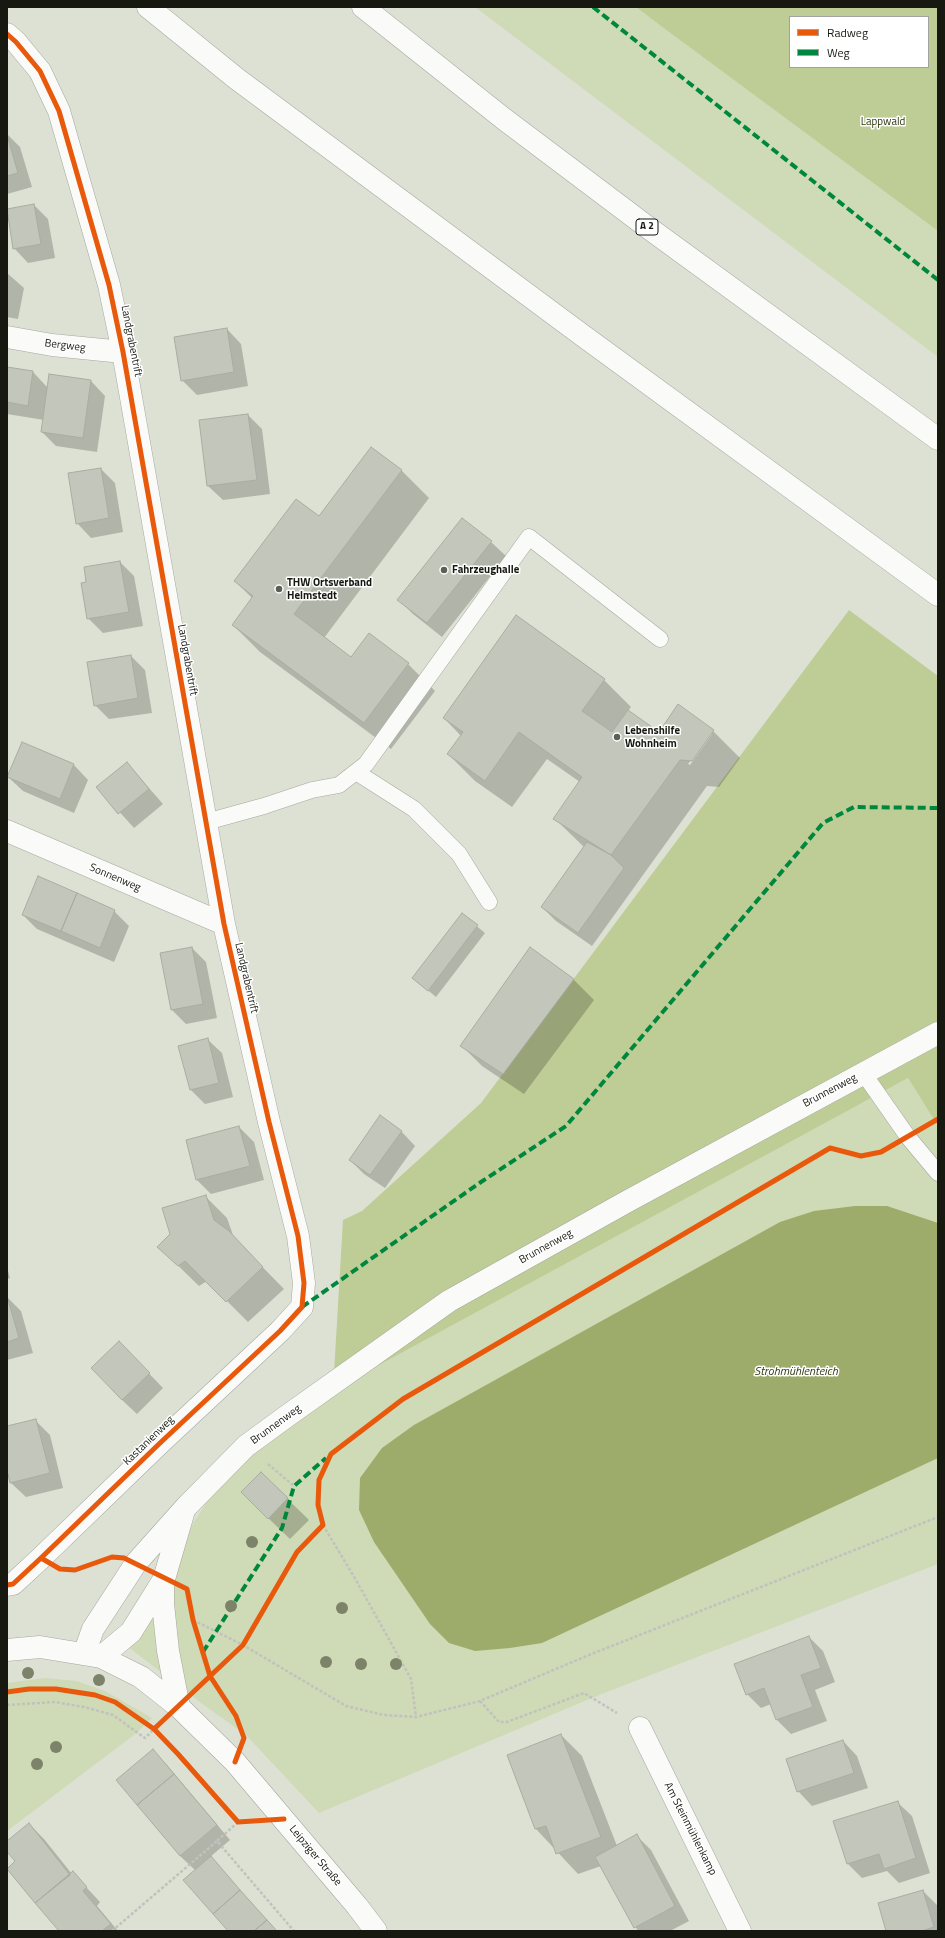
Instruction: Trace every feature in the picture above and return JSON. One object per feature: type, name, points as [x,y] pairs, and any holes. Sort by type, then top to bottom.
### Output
[{"type":"main road","points":[[148,7],[250,88],[582,335],[938,596]]},
{"type":"main road","name":"A 2","points":[[363,7],[504,119],[650,229],[938,439]]},
{"type":"main road","name":"Landgrabentrift","points":[[7,34],[16,42],[40,71],[59,111],[109,285],[123,352],[224,924],[269,1122],[298,1236],[304,1283],[302,1307]]},
{"type":"main road","name":"Bergweg","points":[[7,337],[52,345],[123,352]]},
{"type":"main road","name":"Sonnenweg","points":[[7,831],[224,924]]},
{"type":"main road","name":"Brunnenweg","points":[[92,1655],[93,1629],[136,1563],[186,1507],[246,1446],[448,1301],[938,1033]]},
{"type":"main road","name":"Kastanienweg","points":[[7,1585],[13,1584],[41,1558],[160,1443],[280,1331],[302,1307]]},
{"type":"main road","name":"Brunnenweg","points":[[92,1655],[131,1632],[164,1579],[186,1507]]},
{"type":"main road","points":[[164,1579],[163,1604],[168,1650],[179,1707]]},
{"type":"main road","name":"Leipziger Straße","points":[[7,1650],[40,1648],[92,1655],[140,1677],[179,1707],[235,1762],[376,1931]]},
{"type":"main road","name":"Am Steinmühlenkamp","points":[[640,1728],[740,1931]]},
{"type":"lane","points":[[206,822],[264,806],[312,790],[339,785],[366,764],[529,537],[660,639]]},
{"type":"lane","points":[[356,772],[414,809],[459,854],[489,902]]},
{"type":"lane","points":[[864,1074],[908,1137],[938,1173]]},
{"type":"path","points":[[246,1446],[294,1486]]},
{"type":"path","points":[[193,1620],[243,1646],[346,1706],[384,1715],[416,1717],[480,1701],[589,1655],[938,1517]]},
{"type":"path","points":[[323,1525],[356,1580],[411,1679],[416,1717]]},
{"type":"path","points":[[480,1701],[499,1722],[507,1722],[584,1693],[640,1728]]},
{"type":"path","points":[[7,1705],[55,1702],[84,1707],[113,1715],[145,1738],[154,1729],[149,1725]]},
{"type":"path","points":[[112,1931],[238,1822],[284,1819]]},
{"type":"path","points":[[217,1841],[294,1931]]},
{"type":"shaded area","points":[[475,7],[636,7],[938,231],[938,357]]},
{"type":"shaded area","points":[[908,1078],[938,1126],[938,1564],[599,1695],[319,1813],[246,1735],[205,1706],[127,1646],[194,1522],[230,1470],[333,1390]]},
{"type":"shaded area","points":[[45,1678],[76,1681],[105,1691],[152,1718],[134,1735],[7,1831],[7,1683]]},
{"type":"green space","name":"Lappwald","points":[[636,7],[938,7],[938,231],[657,23]]},
{"type":"green space","points":[[849,610],[938,676],[938,1126],[908,1078],[333,1390],[343,1220],[362,1211],[481,1103]]},
{"type":"water","name":"Strohmühlenteich","points":[[855,1206],[887,1206],[938,1223],[938,1458],[542,1643],[475,1651],[449,1643],[430,1624],[374,1542],[359,1510],[360,1478],[382,1448],[414,1425],[780,1222],[814,1211]]},
{"type":"building","points":[[7,135],[18,173],[7,176]]},
{"type":"building","points":[[34,204],[41,244],[13,249],[7,209]]},
{"type":"building","points":[[227,328],[234,372],[181,381],[174,337]]},
{"type":"building","points":[[7,367],[33,371],[28,406],[7,402]]},
{"type":"building","points":[[49,374],[91,380],[83,438],[41,432]]},
{"type":"building","points":[[248,414],[257,480],[207,486],[199,420]]},
{"type":"building","name":"THW Ortsverband Helmstedt","points":[[371,447],[402,470],[294,614],[351,657],[369,633],[409,663],[364,723],[232,625],[253,596],[234,581],[296,499],[319,516]]},
{"type":"building","points":[[101,468],[109,518],[76,524],[68,473]]},
{"type":"building","name":"Fahrzeughalle","points":[[462,518],[492,541],[427,623],[397,600]]},
{"type":"building","points":[[120,561],[129,612],[87,619],[81,583],[86,582],[84,567]]},
{"type":"building","name":"Lebenshilfe Wohnheim","points":[[516,615],[605,679],[582,711],[612,732],[628,710],[659,732],[678,704],[714,730],[692,761],[680,760],[611,855],[553,819],[582,777],[519,732],[485,781],[447,754],[463,732],[443,718]]},
{"type":"building","points":[[131,655],[138,698],[94,706],[87,662]]},
{"type":"building","points":[[22,742],[74,764],[60,799],[7,777]]},
{"type":"building","points":[[127,762],[149,789],[118,814],[96,787]]},
{"type":"building","points":[[587,842],[611,855],[624,868],[578,933],[541,907]]},
{"type":"building","points":[[38,876],[77,893],[61,931],[22,915]]},
{"type":"building","points":[[77,893],[115,910],[100,948],[61,931]]},
{"type":"building","points":[[462,913],[478,925],[428,991],[412,978]]},
{"type":"building","points":[[192,947],[203,1004],[171,1010],[160,953]]},
{"type":"building","points":[[530,947],[574,979],[503,1074],[460,1046]]},
{"type":"building","points":[[208,1038],[219,1083],[190,1090],[178,1046]]},
{"type":"building","points":[[380,1115],[402,1131],[370,1175],[349,1160]]},
{"type":"building","points":[[239,1126],[250,1166],[196,1180],[186,1140]]},
{"type":"building","points":[[206,1195],[214,1220],[229,1231],[263,1267],[226,1302],[185,1261],[178,1266],[157,1247],[170,1234],[162,1208]]},
{"type":"building","points":[[7,1296],[19,1338],[7,1342]]},
{"type":"building","points":[[119,1341],[150,1373],[122,1400],[91,1368]]},
{"type":"building","points":[[36,1419],[50,1473],[10,1483],[7,1470],[7,1426]]},
{"type":"building","points":[[261,1472],[288,1498],[268,1519],[241,1492]]},
{"type":"building","points":[[809,1636],[821,1668],[801,1675],[813,1707],[776,1720],[764,1688],[746,1695],[734,1664]]},
{"type":"building","points":[[561,1734],[601,1837],[556,1854],[546,1826],[535,1829],[507,1755]]},
{"type":"building","points":[[843,1740],[854,1773],[797,1792],[786,1759]]},
{"type":"building","points":[[153,1749],[174,1774],[137,1805],[116,1780]]},
{"type":"building","points":[[174,1774],[217,1825],[180,1856],[137,1805]]},
{"type":"building","points":[[898,1801],[916,1858],[884,1869],[879,1854],[847,1864],[833,1821]]},
{"type":"building","points":[[29,1823],[70,1875],[35,1903],[7,1869],[15,1861],[7,1852],[7,1841]]},
{"type":"building","points":[[637,1834],[675,1906],[634,1928],[595,1857]]},
{"type":"building","points":[[211,1856],[240,1890],[213,1914],[183,1880]]},
{"type":"building","points":[[73,1871],[87,1887],[83,1891],[111,1924],[102,1931],[59,1931],[35,1903]]},
{"type":"building","points":[[240,1890],[267,1920],[254,1931],[228,1931],[213,1914]]},
{"type":"building","points":[[923,1890],[934,1927],[922,1931],[886,1931],[878,1903]]},
{"type":"building","points":[[267,1920],[277,1931],[254,1931]]},
{"type":"marked path","points":[[593,7],[938,280]]},
{"type":"marked path","points":[[302,1307],[481,1182],[566,1126],[823,823],[854,807],[938,808]]},
{"type":"marked path","points":[[203,1652],[282,1528],[294,1486],[326,1458]]},
{"type":"cycle path","points":[[7,34],[16,42],[40,71],[59,111],[109,285],[123,352],[224,924],[269,1122],[298,1236],[304,1283],[302,1307],[280,1331],[160,1443],[41,1558],[13,1584],[7,1585]]},
{"type":"cycle path","points":[[154,1729],[243,1645],[297,1552],[323,1525],[318,1505],[319,1480],[331,1454],[403,1399],[830,1148],[861,1156],[881,1152],[938,1119]]},
{"type":"cycle path","points":[[41,1558],[60,1569],[75,1570],[112,1557],[124,1558],[187,1589],[193,1620],[210,1676],[236,1716],[244,1738],[235,1762]]},
{"type":"cycle path","points":[[7,1692],[29,1689],[56,1689],[95,1695],[115,1702],[154,1729],[238,1822],[284,1819]]},
{"type":"place","name":"Fahrzeughalle","points":[[444,570]]},
{"type":"place","name":"THW Ortsverband Helmstedt","points":[[279,589]]},
{"type":"place","name":"Lebenshilfe Wohnheim","points":[[617,737]]}]
